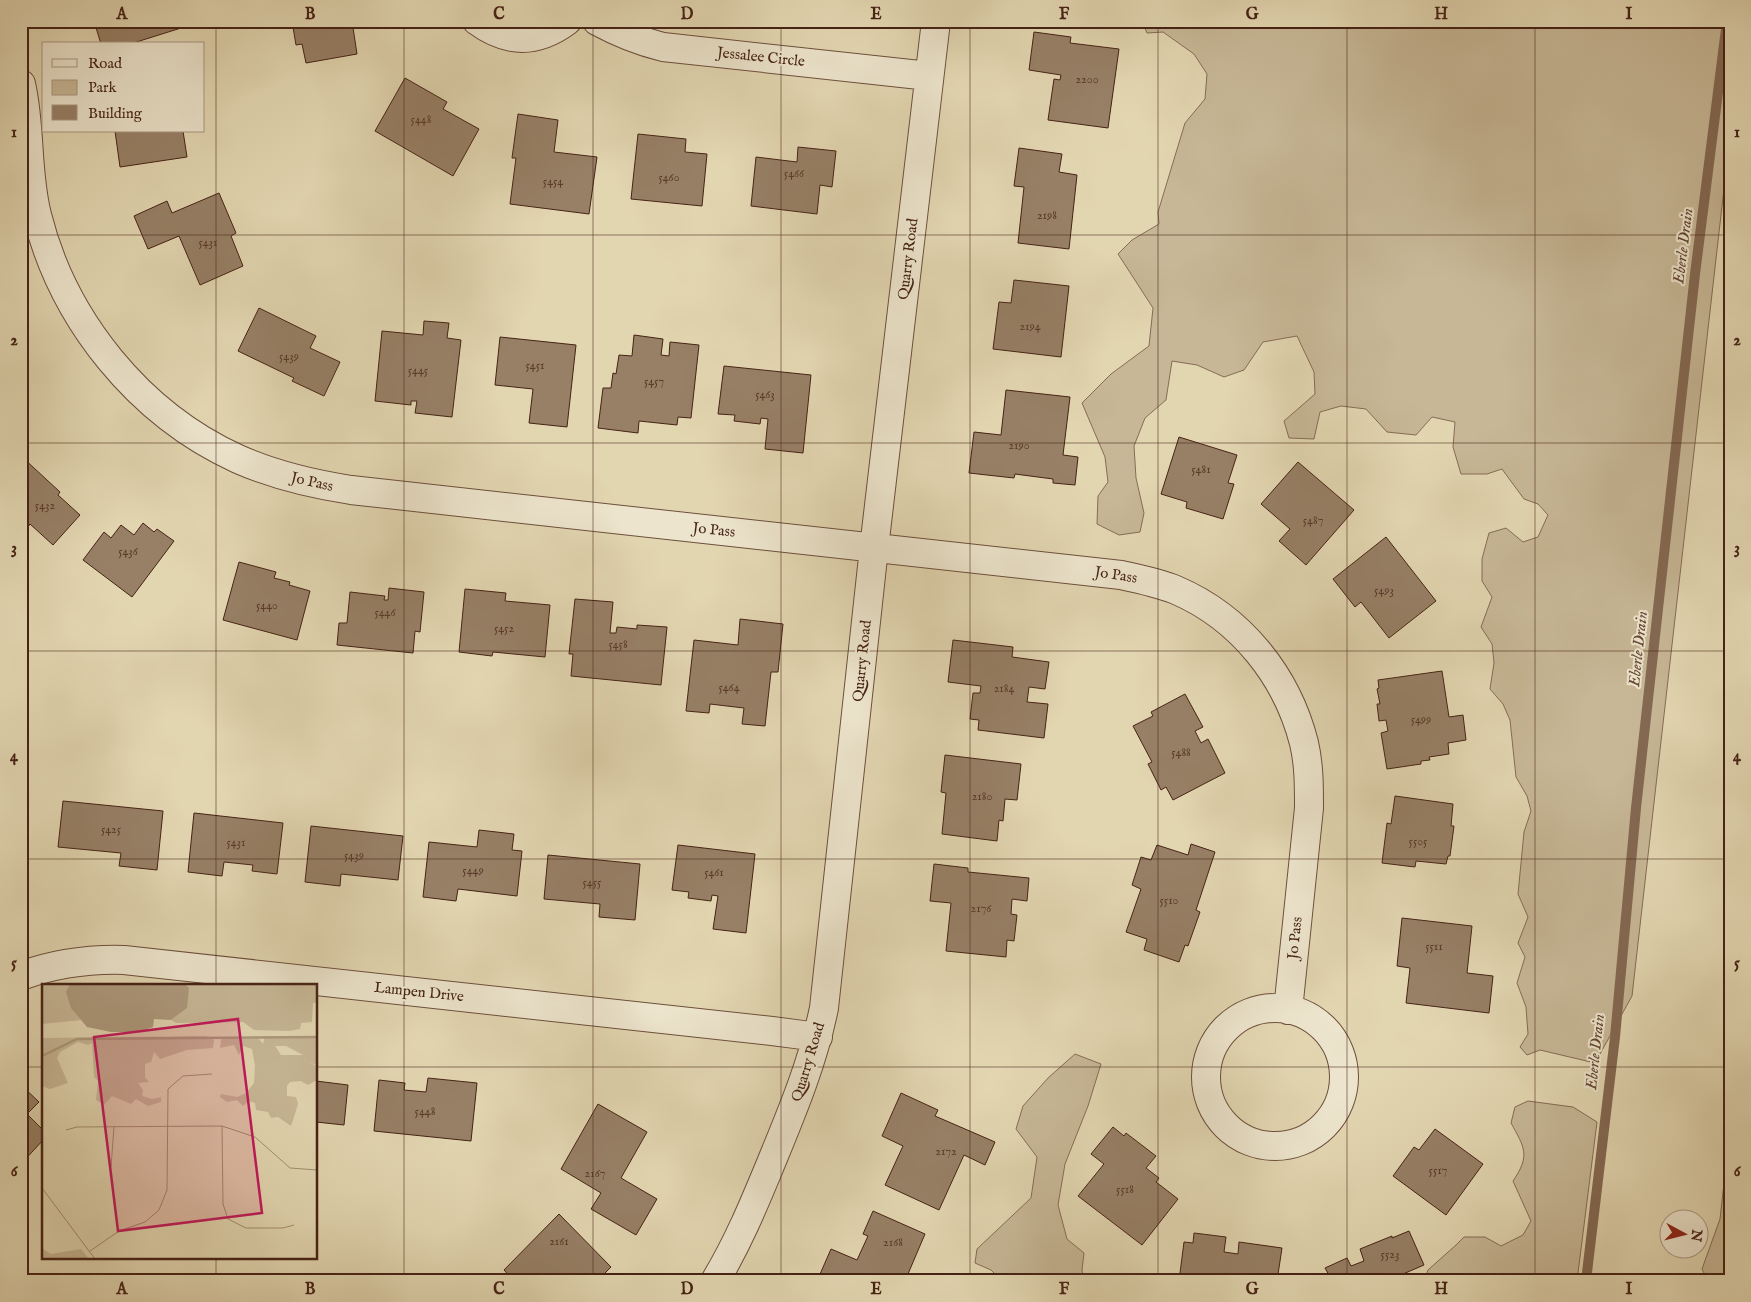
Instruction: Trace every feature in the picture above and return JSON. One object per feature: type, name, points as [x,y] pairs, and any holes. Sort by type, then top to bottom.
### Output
[{"type":"street","points":[[477,21],[491,32],[510,38],[530,38],[549,33],[567,21]]},
{"type":"street","name":"Jessalee Circle","points":[[597,21],[616,32],[639,41],[663,46],[930,76]]},
{"type":"street","name":"Quarry Road","points":[[715,1281],[740,1238],[792,1113],[818,1038],[824,1008],[874,548],[936,21]]},
{"type":"street","name":"Jo Pass","points":[[21,84],[28,133],[29,175],[37,215],[49,255],[66,293],[87,329],[112,362],[140,392],[170,418],[203,440],[237,458],[274,473],[312,484],[341,489],[1121,575],[1149,581],[1176,590],[1202,603],[1225,619],[1247,638],[1266,660],[1281,684],[1295,713],[1304,744],[1309,776],[1309,808],[1288,1010]]},
{"type":"street","name":"Lampen Drive","points":[[21,976],[41,968],[68,962],[124,960],[772,1031],[818,1038]]},
{"type":"street","points":[[1272,1008],[1288,1010],[1307,1016],[1333,1040],[1341,1057],[1344,1074],[1342,1092],[1336,1109],[1325,1124],[1312,1136],[1296,1143],[1277,1146],[1260,1145],[1243,1139],[1228,1128],[1217,1114],[1209,1098],[1206,1080],[1208,1062],[1214,1046],[1224,1030],[1238,1019],[1254,1012],[1272,1008]]},
{"type":"green space","points":[[1142,21],[1730,21],[1730,136],[1632,996],[1595,1063],[1540,1050],[1527,1055],[1520,1047],[1528,1034],[1526,1007],[1517,983],[1525,957],[1518,943],[1528,917],[1518,894],[1524,832],[1531,811],[1527,796],[1516,777],[1510,720],[1503,704],[1490,689],[1494,663],[1492,644],[1481,627],[1492,597],[1482,581],[1482,559],[1489,533],[1506,528],[1523,542],[1538,537],[1548,515],[1538,504],[1524,499],[1502,469],[1487,474],[1461,474],[1453,447],[1455,422],[1432,417],[1416,435],[1387,432],[1366,409],[1341,406],[1320,412],[1314,439],[1289,438],[1284,421],[1315,394],[1314,372],[1297,336],[1263,342],[1244,370],[1224,377],[1197,365],[1172,361],[1166,400],[1145,418],[1134,446],[1136,478],[1144,513],[1140,532],[1119,535],[1097,524],[1098,496],[1108,482],[1105,457],[1082,403],[1111,374],[1149,346],[1153,308],[1118,254],[1132,240],[1159,224],[1158,212],[1185,123],[1205,99],[1207,74],[1194,54],[1163,32],[1147,33]]},
{"type":"green space","points":[[1075,1054],[1101,1064],[1088,1106],[1065,1164],[1058,1205],[1067,1239],[1084,1253],[1082,1270],[1084,1281],[1002,1281],[991,1270],[975,1263],[977,1249],[1031,1198],[1037,1157],[1016,1129],[1023,1106],[1048,1078]]},
{"type":"green space","points":[[1528,1101],[1573,1107],[1597,1122],[1577,1281],[1424,1281],[1428,1270],[1464,1237],[1485,1237],[1501,1246],[1523,1235],[1531,1221],[1513,1181],[1522,1164],[1524,1151],[1511,1123],[1515,1107]]},
{"type":"green space","points":[[1730,1129],[1730,1281],[1708,1281],[1702,1269],[1705,1260],[1708,1260],[1708,1252],[1720,1219]]},
{"type":"building","points":[[94,21],[196,21],[197,23],[136,42],[100,42]]},
{"type":"building","points":[[292,21],[352,21],[357,54],[306,63],[302,44],[296,45]]},
{"type":"building","points":[[1034,32],[1071,37],[1070,43],[1119,49],[1108,128],[1048,120],[1054,79],[1060,80],[1061,75],[1029,70]]},
{"type":"building","points":[[405,78],[447,102],[443,109],[479,129],[453,176],[375,131]]},
{"type":"building","points":[[518,114],[558,120],[554,152],[597,157],[589,214],[510,204],[516,158],[512,158]]},
{"type":"building","points":[[115,132],[183,132],[187,157],[120,167]]},
{"type":"building","points":[[638,134],[686,139],[685,152],[707,154],[702,206],[631,199]]},
{"type":"building","points":[[798,147],[836,151],[832,187],[820,185],[817,214],[751,206],[756,157],[797,162]]},
{"type":"building","points":[[1019,148],[1062,154],[1059,172],[1077,175],[1069,249],[1018,243],[1024,187],[1014,186]]},
{"type":"building","points":[[219,193],[236,233],[231,236],[243,266],[200,285],[179,236],[148,249],[134,216],[167,201],[172,213]]},
{"type":"building","points":[[1014,280],[1069,286],[1061,357],[993,349],[999,302],[1011,303]]},
{"type":"building","points":[[259,308],[316,336],[310,348],[340,362],[324,396],[292,381],[294,378],[238,351]]},
{"type":"building","points":[[424,321],[449,323],[447,338],[461,340],[452,417],[415,413],[417,401],[411,401],[411,405],[375,401],[382,331],[423,335]]},
{"type":"building","points":[[634,335],[663,339],[661,355],[669,356],[670,342],[699,345],[691,418],[678,417],[677,425],[639,421],[638,433],[598,428],[603,388],[611,388],[613,373],[616,374],[619,355],[632,356]]},
{"type":"building","points":[[500,337],[576,345],[567,427],[529,423],[533,389],[495,385]]},
{"type":"building","points":[[724,366],[811,375],[803,453],[765,449],[768,419],[761,418],[760,424],[734,421],[735,415],[718,414]]},
{"type":"building","points":[[1006,390],[1070,397],[1063,455],[1078,457],[1075,485],[1053,483],[1053,479],[1015,474],[1014,478],[969,473],[974,432],[1001,435]]},
{"type":"building","points":[[1179,437],[1237,455],[1228,483],[1234,484],[1223,519],[1186,508],[1187,502],[1161,494]]},
{"type":"building","points":[[21,456],[60,492],[58,495],[80,515],[53,545],[30,524],[26,530],[21,525]]},
{"type":"building","points":[[1298,462],[1354,510],[1306,565],[1279,541],[1290,529],[1261,504]]},
{"type":"building","points":[[143,523],[154,532],[157,529],[174,541],[132,597],[83,560],[104,532],[111,538],[121,525],[134,535]]},
{"type":"building","points":[[1386,537],[1436,601],[1389,638],[1361,602],[1355,607],[1333,579]]},
{"type":"building","points":[[239,562],[276,572],[274,578],[290,582],[289,585],[310,591],[297,640],[223,620]]},
{"type":"building","points":[[389,588],[424,592],[420,632],[415,631],[413,653],[337,645],[339,623],[347,623],[350,592],[385,596],[384,600],[388,600]]},
{"type":"building","points":[[465,589],[506,593],[505,601],[550,605],[545,657],[493,652],[492,656],[459,652]]},
{"type":"building","points":[[575,599],[613,602],[610,633],[616,633],[617,627],[637,629],[637,625],[667,627],[661,685],[571,676],[573,654],[569,654]]},
{"type":"building","points":[[740,619],[783,624],[778,672],[771,672],[765,726],[742,724],[744,708],[710,704],[709,713],[686,711],[694,640],[738,645]]},
{"type":"building","points":[[953,640],[1013,647],[1012,657],[1049,662],[1045,689],[1029,687],[1027,702],[1048,704],[1044,738],[978,730],[979,720],[970,719],[973,693],[980,693],[981,686],[948,682]]},
{"type":"building","points":[[1442,671],[1449,717],[1463,715],[1466,740],[1448,743],[1449,754],[1429,757],[1430,760],[1421,761],[1421,764],[1387,769],[1381,733],[1388,731],[1386,720],[1379,721],[1377,704],[1380,704],[1377,689],[1379,688],[1378,680]]},
{"type":"building","points":[[1185,694],[1203,727],[1195,731],[1201,743],[1208,739],[1225,773],[1173,800],[1166,787],[1161,790],[1148,764],[1152,762],[1133,726],[1153,716],[1151,712]]},
{"type":"building","points":[[945,755],[1021,764],[1017,800],[1005,799],[1003,821],[999,820],[997,841],[942,834],[946,793],[941,792]]},
{"type":"building","points":[[1395,796],[1453,804],[1451,826],[1454,826],[1450,856],[1448,856],[1446,864],[1416,861],[1415,867],[1382,863],[1387,823],[1391,824]]},
{"type":"building","points":[[63,801],[163,811],[157,870],[119,866],[121,853],[58,847]]},
{"type":"building","points":[[194,813],[283,823],[277,874],[252,871],[253,865],[224,862],[222,876],[188,872]]},
{"type":"building","points":[[311,826],[403,836],[398,880],[341,874],[340,886],[305,882]]},
{"type":"building","points":[[479,830],[514,834],[512,850],[522,851],[517,896],[458,889],[456,901],[423,897],[429,842],[477,847]]},
{"type":"building","points":[[1191,844],[1215,852],[1196,910],[1200,912],[1188,946],[1185,945],[1179,962],[1144,950],[1147,939],[1126,932],[1141,889],[1132,885],[1141,857],[1151,860],[1157,845],[1188,855]]},
{"type":"building","points":[[678,845],[755,854],[746,933],[713,929],[718,896],[712,895],[711,901],[688,898],[689,892],[672,890]]},
{"type":"building","points":[[548,855],[640,864],[635,920],[599,917],[600,904],[544,899]]},
{"type":"building","points":[[934,864],[968,868],[968,872],[1029,878],[1027,901],[1012,899],[1011,914],[1017,915],[1014,941],[1007,940],[1006,957],[946,951],[951,903],[930,901]]},
{"type":"building","points":[[1402,918],[1472,926],[1467,973],[1493,976],[1489,1013],[1406,1003],[1410,968],[1397,966]]},
{"type":"building","points":[[428,1078],[477,1083],[471,1141],[374,1131],[379,1080],[405,1083],[404,1090],[426,1092]]},
{"type":"building","points":[[318,1081],[348,1085],[344,1125],[318,1122]]},
{"type":"building","points":[[21,1085],[39,1102],[27,1114],[42,1129],[42,1141],[21,1164]]},
{"type":"building","points":[[901,1093],[938,1110],[935,1116],[995,1142],[985,1165],[964,1155],[939,1210],[885,1185],[903,1146],[882,1136]]},
{"type":"building","points":[[598,1104],[647,1132],[621,1178],[657,1199],[636,1235],[591,1209],[601,1193],[561,1169]]},
{"type":"building","points":[[1113,1127],[1124,1136],[1126,1133],[1156,1156],[1146,1168],[1159,1178],[1156,1182],[1178,1199],[1142,1245],[1078,1196],[1104,1164],[1091,1154]]},
{"type":"building","points":[[1435,1129],[1483,1164],[1446,1215],[1393,1176],[1414,1147],[1419,1150]]},
{"type":"building","points":[[873,1211],[925,1234],[905,1281],[817,1281],[831,1249],[857,1260],[868,1236],[863,1234]]},
{"type":"building","points":[[559,1214],[611,1267],[597,1281],[514,1281],[504,1270]]},
{"type":"building","points":[[1409,1231],[1424,1265],[1403,1274],[1406,1281],[1316,1281],[1329,1275],[1325,1268],[1347,1258],[1351,1266],[1364,1261],[1360,1249]]},
{"type":"building","points":[[1194,1233],[1226,1237],[1224,1252],[1238,1254],[1239,1242],[1282,1248],[1277,1281],[1179,1281],[1184,1242],[1193,1243]]},
{"type":"waterway","name":"Eberle Drain","points":[[1586,1281],[1615,1037],[1636,808],[1695,274],[1727,21]]}]
